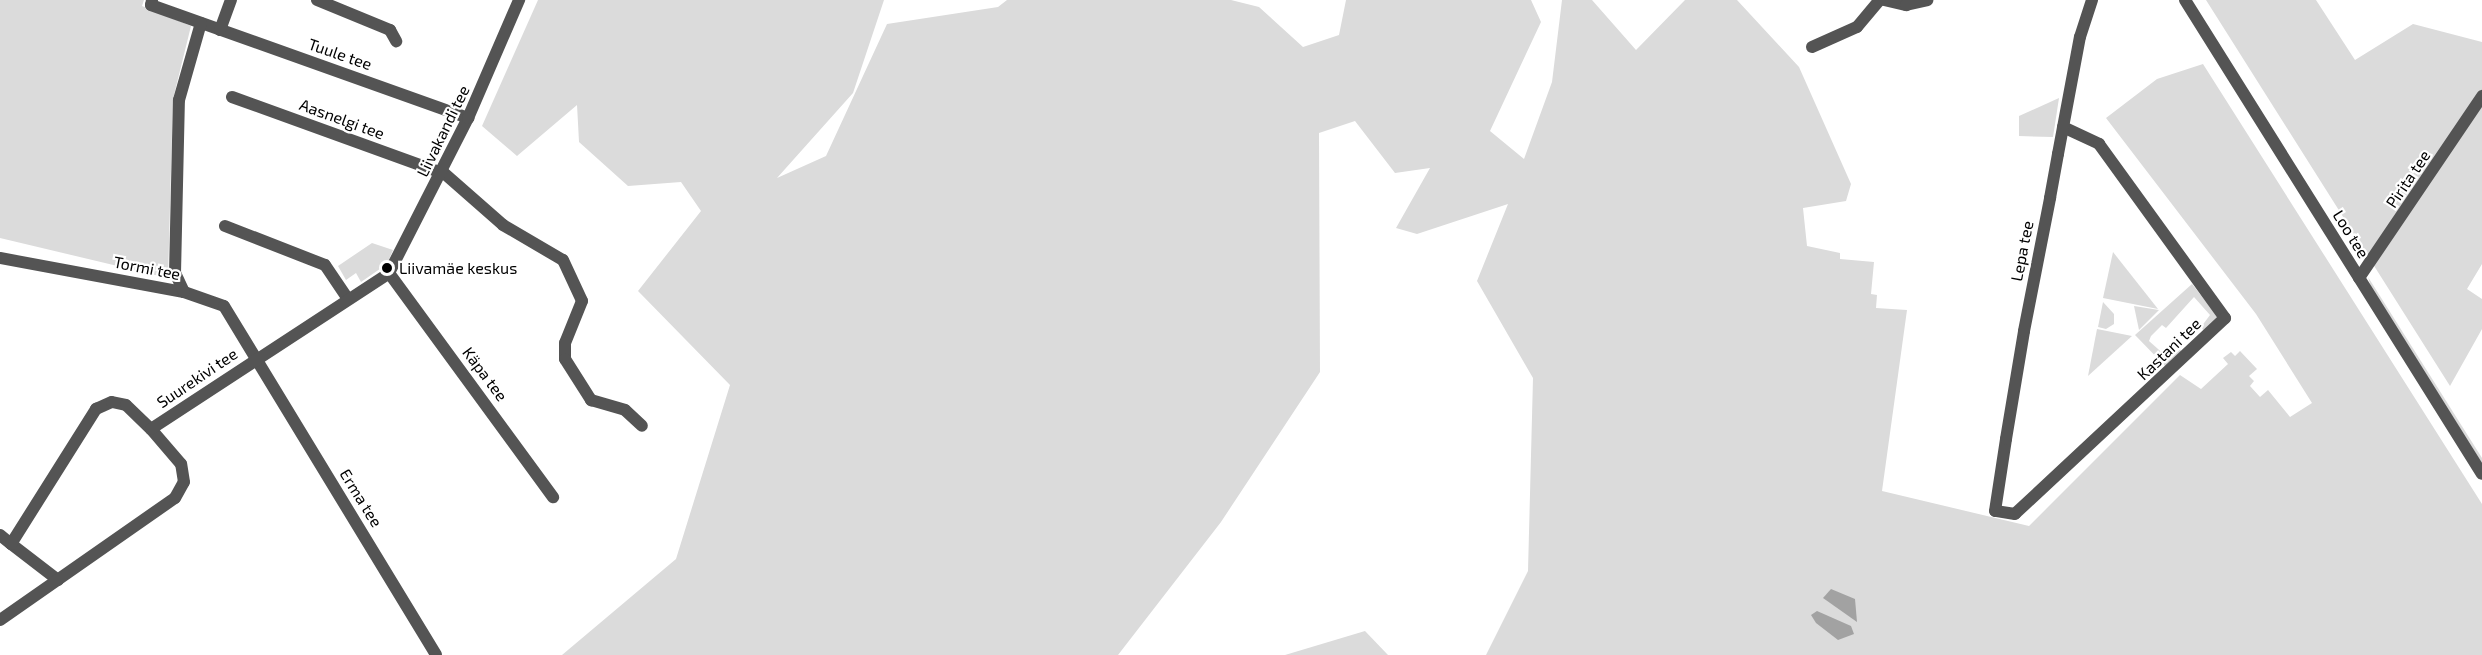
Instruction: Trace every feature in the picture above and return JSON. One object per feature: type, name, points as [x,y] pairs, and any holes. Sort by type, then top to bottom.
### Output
[{"type":"street","name":"Tuule tee","points":[[152,0],[150,5],[468,118]]},
{"type":"street","points":[[220,30],[231,0]]},
{"type":"street","points":[[317,0],[390,30],[396,41]]},
{"type":"street","name":"Liivakandi tee","points":[[389,273],[468,118],[519,0]]},
{"type":"street","points":[[1812,47],[1857,27],[1882,0],[1922,2]]},
{"type":"street","name":"Lepa tee","points":[[1995,511],[2063,127],[2092,0]]},
{"type":"street","name":"Loo tee","points":[[2180,0],[2188,6],[2482,474]]},
{"type":"street","points":[[184,292],[176,273],[179,100],[201,23]]},
{"type":"street","name":"Pirita tee","points":[[2359,278],[2482,96]]},
{"type":"street","name":"Aasnelgi tee","points":[[232,97],[441,173]]},
{"type":"street","name":"Kastani tee","points":[[1995,511],[2020,513],[2226,318],[2099,144],[2063,127]]},
{"type":"street","points":[[441,173],[503,225],[571,270],[582,301],[565,343],[565,359],[591,400],[625,410],[642,426]]},
{"type":"street","points":[[225,226],[325,265],[347,298]]},
{"type":"street","name":"Tormi tee","points":[[0,258],[184,292],[224,306],[258,358]]},
{"type":"street","name":"Suurekivi tee","points":[[0,620],[180,490],[181,464],[151,429],[347,298],[389,273]]},
{"type":"street","name":"Käpa tee","points":[[389,273],[553,496]]},
{"type":"street","name":"Erma tee","points":[[258,358],[436,655]]},
{"type":"street","points":[[11,544],[96,410],[112,402],[126,405],[151,429]]},
{"type":"street","points":[[0,535],[58,580]]},
{"type":"shaded area","points":[[0,0],[144,0],[142,6],[191,26],[173,99],[168,278],[0,238]]},
{"type":"shaded area","points":[[538,0],[884,0],[853,93],[777,178],[826,156],[887,24],[998,7],[1007,0],[1231,0],[1259,7],[1303,47],[1339,35],[1346,0],[1531,0],[1541,22],[1490,131],[1524,159],[1552,82],[1562,0],[1592,0],[1636,50],[1685,0],[1737,0],[1799,67],[1851,184],[1846,201],[1803,208],[1807,246],[1840,253],[1840,259],[1874,262],[1871,294],[1877,295],[1876,308],[1907,310],[1882,491],[2029,526],[2180,375],[2201,389],[2228,364],[2223,358],[2231,352],[2235,356],[2240,351],[2257,369],[2249,376],[2254,381],[2250,386],[2260,397],[2268,390],[2290,417],[2312,403],[2256,314],[2106,118],[2157,79],[2203,64],[2482,504],[2482,655],[1486,655],[1528,571],[1533,378],[1477,281],[1508,204],[1417,234],[1396,228],[1430,168],[1395,173],[1355,121],[1319,133],[1320,372],[1221,522],[1118,655],[562,655],[676,559],[730,385],[638,291],[701,211],[681,182],[628,186],[579,142],[577,105],[517,156],[482,126]]},
{"type":"shaded area","points":[[2206,0],[2316,0],[2355,60],[2413,24],[2482,42],[2482,264],[2467,289],[2482,299],[2482,329],[2450,386]]},
{"type":"shaded area","points":[[2059,98],[2053,137],[2019,136],[2019,116]]},
{"type":"shaded area","points":[[372,243],[393,250],[387,264],[361,282],[356,273],[346,280],[338,266]]},
{"type":"shaded area","points":[[2113,252],[2158,309],[2103,298]]},
{"type":"shaded area","points":[[2368,277],[2482,458],[2482,463],[2371,287]]},
{"type":"shaded area","points":[[2192,284],[2218,317],[2204,331],[2201,327],[2210,315],[2194,297],[2166,328],[2162,325],[2149,341],[2167,357],[2179,348],[2182,352],[2166,367],[2135,335]]},
{"type":"shaded area","points":[[2103,302],[2114,314],[2114,324],[2106,329],[2098,327]]},
{"type":"shaded area","points":[[2134,306],[2159,310],[2139,330]]},
{"type":"shaded area","points":[[2097,329],[2132,336],[2088,376]]},
{"type":"shaded area","points":[[1831,589],[1855,599],[1857,622],[1823,598]]},
{"type":"shaded area","points":[[1817,611],[1851,626],[1854,634],[1838,640],[1816,623],[1811,615]]},
{"type":"shaded area","points":[[1365,631],[1388,655],[1285,655]]},
{"type":"place","name":"Liivamäe keskus","points":[[387,268]]}]
